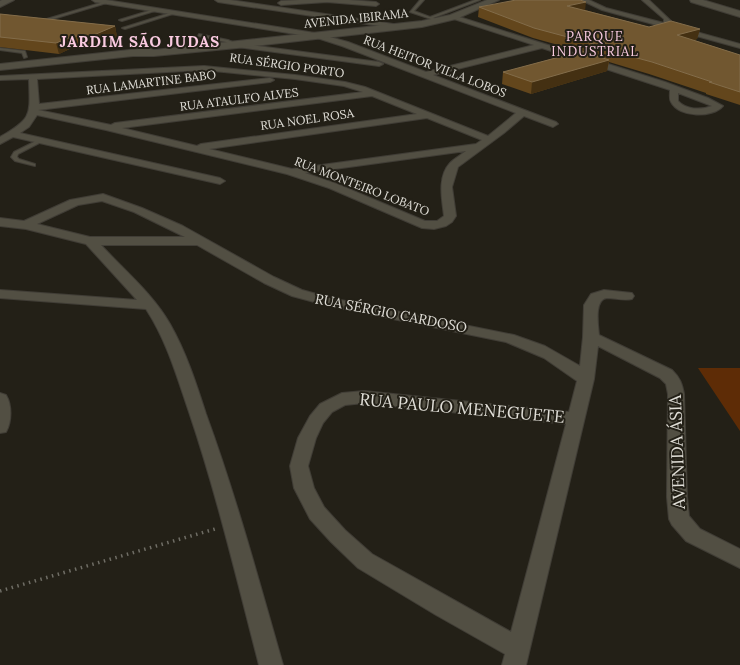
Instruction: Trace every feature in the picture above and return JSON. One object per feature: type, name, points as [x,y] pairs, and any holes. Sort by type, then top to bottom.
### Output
[{"type":"main road","points":[[0,4],[10,0]]},
{"type":"main road","name":"AVENIDA IBIRAMA","points":[[0,67],[134,53],[154,53],[400,27],[434,19],[453,17],[495,0]]},
{"type":"main road","points":[[698,0],[740,14]]},
{"type":"street","name":"RUA HEITOR VILLA LOBOS","points":[[95,0],[315,35],[345,44],[553,124]]},
{"type":"street","points":[[218,0],[258,6],[369,17],[400,27]]},
{"type":"street","points":[[258,6],[327,0],[376,2],[369,17]]},
{"type":"street","points":[[584,0],[604,9],[740,46]]},
{"type":"street","points":[[645,0],[666,18],[668,21],[667,26]]},
{"type":"street","points":[[453,17],[674,89],[719,106],[713,111],[698,112],[680,107],[674,101],[674,89]]},
{"type":"street","points":[[233,44],[401,66]]},
{"type":"street","points":[[424,75],[541,46]]},
{"type":"street","name":"RUA SÉRGIO PORTO","points":[[0,78],[192,68],[230,69],[295,77],[345,84],[376,94],[426,116],[489,140]]},
{"type":"street","points":[[0,141],[28,122],[34,110],[33,76]]},
{"type":"street","name":"RUA LAMARTINE BABO","points":[[34,110],[295,77]]},
{"type":"street","name":"RUA ATAULFO ALVES","points":[[106,127],[376,94]]},
{"type":"street","name":"RUA MONTEIRO LOBATO","points":[[34,110],[291,172],[333,186],[422,224],[436,225],[444,222],[450,216],[446,187],[448,175],[454,165],[489,140],[522,113]]},
{"type":"street","name":"RUA NOEL ROSA","points":[[192,148],[426,116]]},
{"type":"street","points":[[12,134],[220,182]]},
{"type":"street","points":[[291,172],[479,146]]},
{"type":"street","name":"RUA SÉRGIO CARDOSO","points":[[26,224],[74,202],[103,197],[138,210],[179,230],[269,280],[297,293],[329,302],[509,338],[532,345],[552,355],[586,379]]},
{"type":"street","name":"RUA SÉRGIO CARDOSO","points":[[0,222],[26,224],[90,241],[198,241]]},
{"type":"street","points":[[90,241],[150,305],[163,324],[176,351],[208,440],[233,524],[271,665]]},
{"type":"street","points":[[0,294],[150,305]]},
{"type":"street","points":[[516,657],[586,379],[591,337],[591,305],[596,297],[604,294],[627,296]]},
{"type":"street","name":"AVENIDA ÁSIA","points":[[591,337],[666,374],[674,382],[676,394],[677,497],[679,519],[693,535],[740,559]]},
{"type":"street","name":"RUA PAULO MENEGUETE","points":[[516,657],[444,608],[365,561],[316,513],[304,488],[299,466],[307,438],[316,420],[326,408],[342,399],[364,397],[576,418]]},
{"type":"street","points":[[0,399],[2,405],[0,427]]},
{"type":"lane","points":[[422,0],[412,10],[415,13],[434,19],[478,0]]},
{"type":"lane","points":[[42,21],[108,2]]},
{"type":"lane","points":[[121,20],[156,10]]},
{"type":"lane","points":[[124,28],[174,13]]},
{"type":"lane","points":[[199,35],[233,44]]},
{"type":"lane","points":[[0,50],[24,52],[25,57]]},
{"type":"lane","points":[[33,165],[17,160],[14,157],[16,153],[42,140]]},
{"type":"path","points":[[0,591],[233,524]]},
{"type":"shaded area","points":[[698,368],[740,368],[740,431]]},
{"type":"building","points":[[516,0],[580,0],[586,2],[567,6],[649,27],[671,21],[700,29],[677,35],[740,55],[740,92],[652,62],[596,47],[601,46],[534,28],[479,7]]},
{"type":"building","points":[[0,14],[115,26],[89,37],[74,36],[56,43],[0,37]]},
{"type":"building","points":[[582,51],[609,60],[532,82],[503,72]]},
{"type":"district","name":"JARDIM SÃO JUDAS","points":[[140,41]]},
{"type":"district","name":"PARQUE INDUSTRIAL","points":[[595,44]]}]
